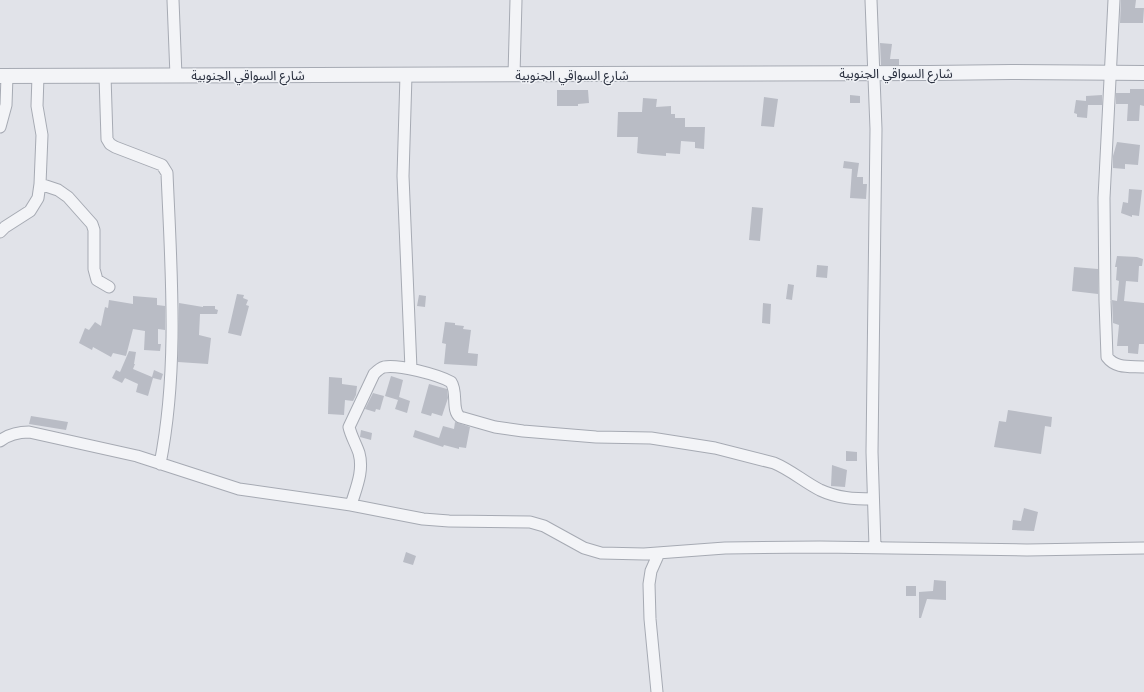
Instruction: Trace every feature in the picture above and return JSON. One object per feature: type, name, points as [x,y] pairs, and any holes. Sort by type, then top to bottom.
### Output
[{"type":"street","points":[[173,0],[176,76]]},
{"type":"street","points":[[514,75],[516,0]]},
{"type":"street","points":[[871,0],[876,129],[872,452],[875,548]]},
{"type":"street","points":[[1114,0],[1104,198],[1107,357],[1112,364],[1120,366],[1144,367]]},
{"type":"street","name":"شارع السواقي الجنوبية","points":[[3,76],[1011,72],[1144,73]]},
{"type":"street","points":[[406,75],[403,176],[412,369]]},
{"type":"street","points":[[0,127],[6,105],[3,76]]},
{"type":"street","points":[[0,232],[5,227],[30,211],[38,198],[42,134],[37,106],[38,76]]},
{"type":"street","points":[[105,76],[107,139],[110,144],[162,165],[167,173],[172,299],[172,368],[166,437],[160,464]]},
{"type":"street","points":[[40,184],[58,190],[68,196],[92,224],[94,230],[94,270],[97,280],[109,287]]},
{"type":"street","points":[[351,505],[361,466],[359,454],[349,427],[370,380],[378,370],[383,367],[390,366],[412,369],[451,382],[454,390],[456,413],[460,417],[495,427],[523,431],[596,437],[651,438],[715,448],[778,465],[820,489],[839,497],[873,499]]},
{"type":"street","points":[[0,441],[6,436],[18,432],[29,432],[137,456],[190,474],[239,488],[351,505],[423,518],[449,521],[530,522],[544,526],[565,539],[592,551],[610,554],[659,553],[725,548],[820,546],[1027,550],[1144,548]]},
{"type":"street","points":[[657,692],[650,619],[649,584],[651,571],[659,553]]},
{"type":"building","points":[[1121,0],[1136,0],[1135,8],[1144,8],[1143,23],[1120,23]]},
{"type":"building","points":[[880,43],[892,44],[890,59],[899,59],[899,65],[881,65]]},
{"type":"building","points":[[1130,89],[1144,89],[1144,106],[1140,105],[1139,121],[1127,121],[1128,104],[1116,104],[1116,93],[1130,93]]},
{"type":"building","points":[[557,90],[588,90],[589,103],[578,104],[578,106],[557,106]]},
{"type":"building","points":[[850,95],[860,96],[860,103],[850,103]]},
{"type":"building","points":[[1102,95],[1102,105],[1088,105],[1087,118],[1077,117],[1077,114],[1074,113],[1076,100],[1086,101],[1086,96]]},
{"type":"building","points":[[764,97],[778,99],[774,127],[761,126]]},
{"type":"building","points":[[643,98],[657,99],[656,107],[671,106],[671,114],[675,114],[675,118],[685,118],[685,127],[705,127],[704,149],[695,148],[695,142],[681,141],[680,154],[666,153],[666,156],[642,154],[637,153],[638,137],[617,137],[618,112],[642,112]]},
{"type":"building","points":[[1117,142],[1140,145],[1138,165],[1125,164],[1125,169],[1113,168],[1113,156]]},
{"type":"building","points":[[844,161],[859,163],[857,177],[863,177],[863,184],[867,184],[866,199],[850,198],[852,169],[843,168]]},
{"type":"building","points":[[1129,189],[1142,190],[1139,216],[1132,215],[1132,217],[1121,213],[1123,202],[1128,203]]},
{"type":"building","points":[[752,207],[763,208],[760,241],[749,240]]},
{"type":"building","points":[[1117,256],[1137,257],[1143,259],[1142,266],[1139,266],[1138,282],[1126,281],[1124,301],[1144,303],[1144,344],[1139,344],[1138,354],[1128,353],[1128,346],[1117,346],[1119,325],[1113,323],[1112,300],[1117,301],[1119,281],[1116,280],[1117,267],[1115,267]]},
{"type":"building","points":[[817,265],[828,266],[827,278],[816,277]]},
{"type":"building","points":[[1074,267],[1098,269],[1098,294],[1072,291]]},
{"type":"building","points":[[788,284],[794,285],[792,300],[786,299]]},
{"type":"building","points":[[237,294],[244,295],[243,298],[248,300],[246,305],[249,306],[241,336],[228,333]]},
{"type":"building","points":[[419,295],[426,296],[425,307],[417,306]]},
{"type":"building","points":[[133,296],[157,298],[157,305],[165,306],[165,330],[158,329],[158,344],[161,344],[160,351],[144,350],[145,331],[133,329],[126,356],[113,353],[111,357],[93,347],[92,350],[79,343],[85,328],[89,330],[95,322],[101,326],[105,307],[108,308],[109,300],[133,304]]},
{"type":"building","points":[[179,303],[203,307],[215,306],[215,309],[218,310],[217,314],[200,314],[199,335],[211,338],[208,364],[178,362]]},
{"type":"building","points":[[763,303],[771,304],[770,324],[762,323]]},
{"type":"building","points":[[445,322],[455,323],[455,325],[464,326],[463,329],[471,330],[468,353],[478,354],[477,366],[444,364],[446,344],[442,343]]},
{"type":"building","points":[[129,351],[136,352],[133,369],[152,377],[154,370],[163,374],[161,380],[153,378],[148,396],[136,392],[138,384],[125,378],[122,383],[112,378],[116,370],[120,372]]},
{"type":"building","points":[[391,376],[403,380],[399,397],[410,401],[407,413],[395,409],[398,400],[385,396]]},
{"type":"building","points":[[329,377],[342,378],[342,384],[357,386],[356,395],[353,401],[345,400],[344,415],[328,414]]},
{"type":"building","points":[[429,384],[447,389],[448,398],[442,416],[432,413],[431,416],[421,413]]},
{"type":"building","points":[[373,393],[384,396],[380,410],[376,409],[375,412],[365,409]]},
{"type":"building","points":[[1008,410],[1052,417],[1051,427],[1045,426],[1041,454],[994,447],[999,421],[1006,422]]},
{"type":"building","points":[[31,416],[68,422],[66,430],[29,424]]},
{"type":"building","points":[[455,422],[470,427],[466,448],[459,447],[459,449],[444,445],[443,447],[413,437],[415,430],[439,438],[443,426],[454,429]]},
{"type":"building","points":[[361,430],[372,433],[371,440],[360,437]]},
{"type":"building","points":[[846,451],[857,452],[857,461],[846,461]]},
{"type":"building","points":[[832,465],[847,470],[845,487],[831,486]]},
{"type":"building","points":[[1024,508],[1038,512],[1034,531],[1012,530],[1013,520],[1021,521]]},
{"type":"building","points":[[406,552],[416,556],[413,565],[403,562]]},
{"type":"building","points":[[934,580],[946,581],[946,600],[927,599],[921,618],[919,618],[919,592],[933,591]]},
{"type":"building","points":[[906,586],[916,586],[916,596],[906,596]]}]
